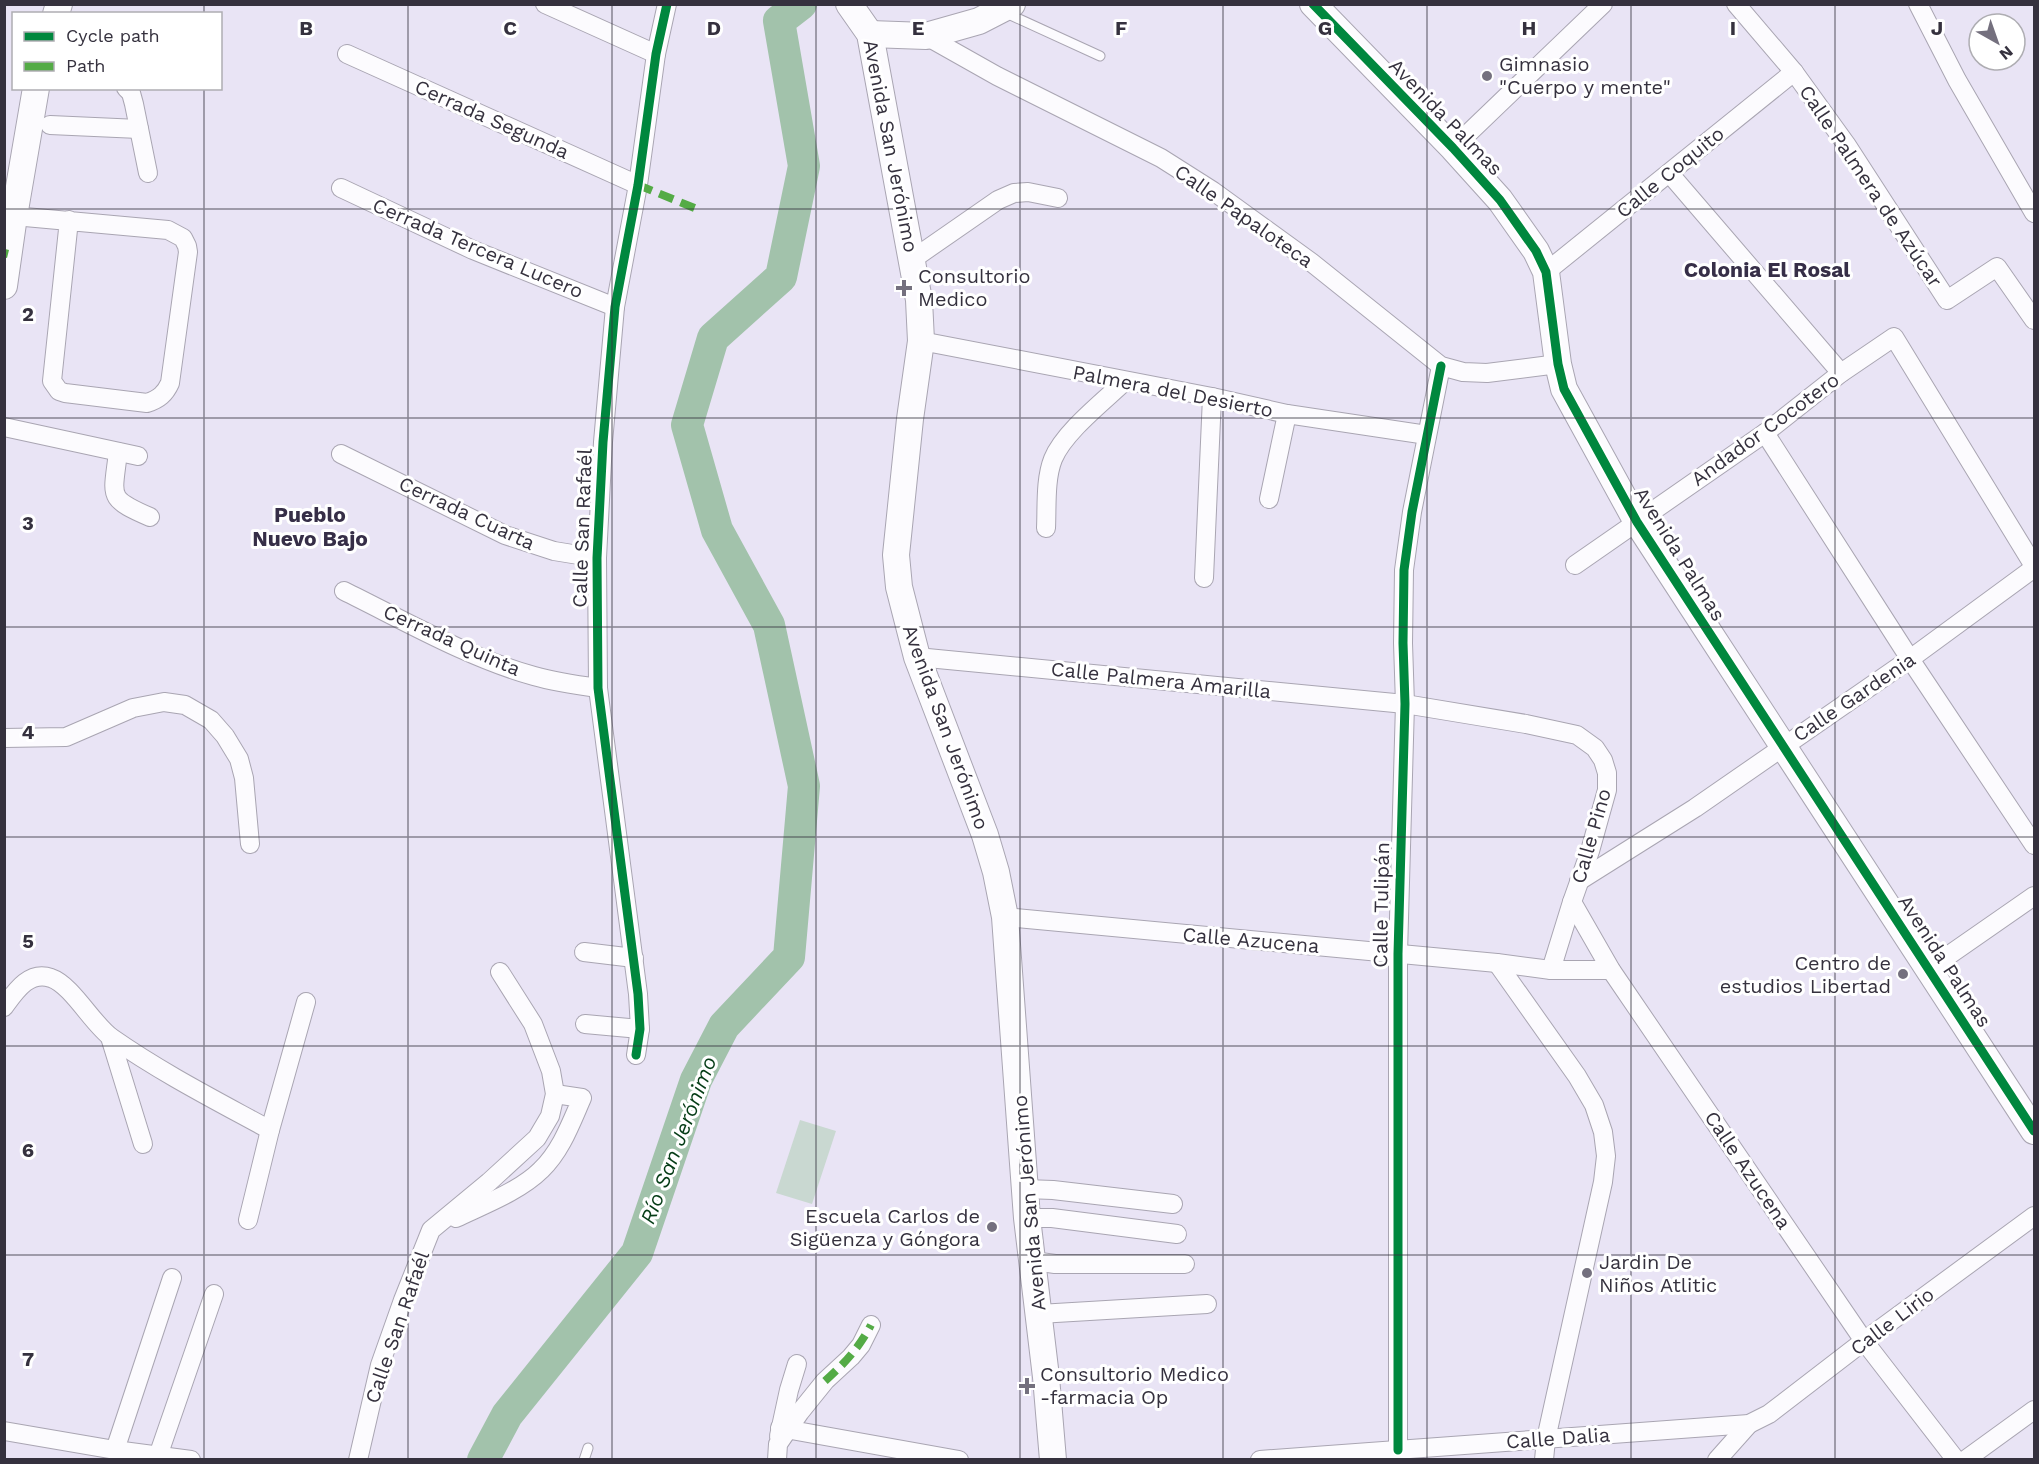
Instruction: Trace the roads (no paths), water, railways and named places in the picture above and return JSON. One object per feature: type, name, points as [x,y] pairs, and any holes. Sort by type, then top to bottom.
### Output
[{"type":"street","points":[[545,4],[656,54]]},
{"type":"street","name":"Calle San Rafaél","points":[[636,1055],[640,1029],[634,958],[598,688],[597,558],[603,442],[615,307],[638,185],[656,54],[667,4]]},
{"type":"street","name":"Avenida San Jerónimo","points":[[849,4],[870,34],[880,76],[892,156],[920,300],[921,341],[910,419],[896,555],[899,587],[917,657],[985,835],[996,872],[1005,916],[1027,1218],[1053,1460]]},
{"type":"street","name":"Avenida Palmas","points":[[1313,4],[1453,148],[1500,200],[1540,257],[1546,272],[1558,364],[1564,389],[1637,522],[2034,1131]]},
{"type":"street","points":[[1453,148],[1603,4]]},
{"type":"street","name":"Calle Palmera de Azúcar","points":[[1736,4],[1794,72],[1846,144],[1947,300],[1997,267],[2034,320]]},
{"type":"street","points":[[1918,4],[1958,80],[2034,213]]},
{"type":"street","points":[[870,34],[926,36],[979,21],[1006,8]]},
{"type":"street","points":[[880,76],[896,56],[926,36]]},
{"type":"street","name":"Calle Papaloteca","points":[[926,36],[1008,82],[1161,158],[1213,191],[1311,262],[1441,366],[1462,372],[1487,373],[1558,364]]},
{"type":"street","name":"Cerrada Segunda","points":[[347,54],[638,185]]},
{"type":"street","name":"Calle Coquito","points":[[1546,272],[1794,72]]},
{"type":"street","points":[[4,286],[6,253],[36,90]]},
{"type":"street","points":[[128,90],[131,93],[140,129],[148,173]]},
{"type":"street","points":[[50,125],[140,129]]},
{"type":"street","points":[[1670,174],[1841,373]]},
{"type":"street","name":"Cerrada Tercera Lucero","points":[[341,188],[473,250],[615,307]]},
{"type":"street","points":[[913,259],[998,200],[1014,193],[1028,192],[1058,198]]},
{"type":"street","points":[[14,216],[69,220],[168,230],[178,234],[187,246],[170,383],[162,396],[155,400],[147,403],[65,393],[59,391],[52,381],[69,220]]},
{"type":"street","name":"Andador Cocotero","points":[[1575,565],[1765,433],[1841,373],[1894,337],[2034,567]]},
{"type":"street","name":"Palmera del Desierto","points":[[921,341],[1287,414],[1427,435]]},
{"type":"street","name":"Calle Tulipán","points":[[1398,1449],[1398,954],[1405,704],[1404,570],[1441,366]]},
{"type":"street","points":[[1046,528],[1053,459],[1062,444],[1125,381]]},
{"type":"street","points":[[1204,578],[1212,398]]},
{"type":"street","points":[[1269,499],[1287,414]]},
{"type":"street","points":[[4,427],[138,456]]},
{"type":"street","points":[[1765,433],[1910,659],[2034,845]]},
{"type":"street","points":[[118,452],[114,487],[116,498],[123,505],[150,517]]},
{"type":"street","name":"Cerrada Cuarta","points":[[341,454],[505,535],[554,551],[597,558]]},
{"type":"street","name":"Calle Gardenia","points":[[1579,881],[1695,808],[1910,659],[2034,567]]},
{"type":"street","name":"Cerrada Quinta","points":[[344,591],[471,653],[532,676],[598,688]]},
{"type":"street","name":"Calle Palmera Amarilla","points":[[917,657],[1405,704]]},
{"type":"street","points":[[4,738],[66,737],[133,708],[164,702],[185,705],[211,720],[225,736],[239,759],[244,778],[250,844]]},
{"type":"street","name":"Calle Pino","points":[[1405,704],[1526,723],[1577,735],[1595,748],[1607,773],[1607,790],[1590,851],[1572,902],[1611,970]]},
{"type":"street","points":[[1929,969],[2034,896]]},
{"type":"street","points":[[1551,970],[1572,902]]},
{"type":"street","name":"Calle Azucena","points":[[1005,916],[1551,970],[1611,970],[1864,1341],[1956,1460]]},
{"type":"street","points":[[584,952],[634,958]]},
{"type":"street","points":[[1497,963],[1577,1076],[1594,1105],[1606,1156],[1603,1182],[1546,1439],[1544,1460]]},
{"type":"street","name":"Calle San Rafaél","points":[[358,1460],[380,1365],[431,1230],[537,1138],[550,1116],[555,1094],[551,1071],[532,1024],[500,972]]},
{"type":"street","points":[[4,1007],[27,980],[38,976],[52,978],[66,989],[110,1037],[196,1090],[270,1130]]},
{"type":"street","points":[[248,1220],[270,1130],[306,1002]]},
{"type":"street","points":[[585,1024],[640,1029]]},
{"type":"street","points":[[110,1037],[143,1144]]},
{"type":"street","name":"Calle San Rafaél","points":[[431,1230],[524,1183],[541,1170],[562,1141],[582,1098],[555,1094]]},
{"type":"street","points":[[1025,1190],[1053,1190],[1173,1204]]},
{"type":"street","name":"Calle Lirio","points":[[1749,1424],[1769,1414],[2034,1216]]},
{"type":"street","points":[[1027,1218],[1052,1218],[1177,1234]]},
{"type":"street","points":[[1033,1262],[1185,1264]]},
{"type":"street","points":[[115,1450],[172,1278]]},
{"type":"street","points":[[158,1456],[214,1294]]},
{"type":"street","points":[[1039,1314],[1207,1304]]},
{"type":"street","points":[[781,1440],[810,1397],[856,1351],[871,1326]]},
{"type":"street","points":[[781,1440],[797,1364]]},
{"type":"street","points":[[1965,1460],[2034,1410]]},
{"type":"street","points":[[1717,1460],[1749,1424]]},
{"type":"street","name":"Calle Dalia","points":[[1260,1460],[1749,1424]]},
{"type":"street","points":[[4,1431],[191,1460]]},
{"type":"street","points":[[781,1440],[959,1460]]},
{"type":"lane","points":[[1006,8],[1100,56]]},
{"type":"lane","points":[[584,1460],[588,1448]]},
{"type":"waterway","name":"Río San Jerónimo","points":[[483,1460],[507,1415],[637,1253],[696,1080],[724,1026],[789,957],[804,786],[769,625],[717,530],[687,425],[713,338],[781,277],[804,166],[779,21],[801,4]]},
{"type":"place","name":"Gimnasio \"Cuerpo y mente\"","points":[[1487,76]]},
{"type":"place","name":"Consultorio Medico","points":[[904,288]]},
{"type":"place","name":"Centro de estudios Libertad","points":[[1903,974]]},
{"type":"place","name":"Escuela Carlos de Sigüenza y Góngora","points":[[992,1227]]},
{"type":"place","name":"Jardin De Niños Atlitic","points":[[1587,1273]]},
{"type":"place","name":"Consultorio Medico -farmacia Op","points":[[1027,1386]]},
{"type":"district","name":"Colonia El Rosal","points":[[1767,269]]},
{"type":"district","name":"Pueblo Nuevo Bajo","points":[[310,526]]}]
